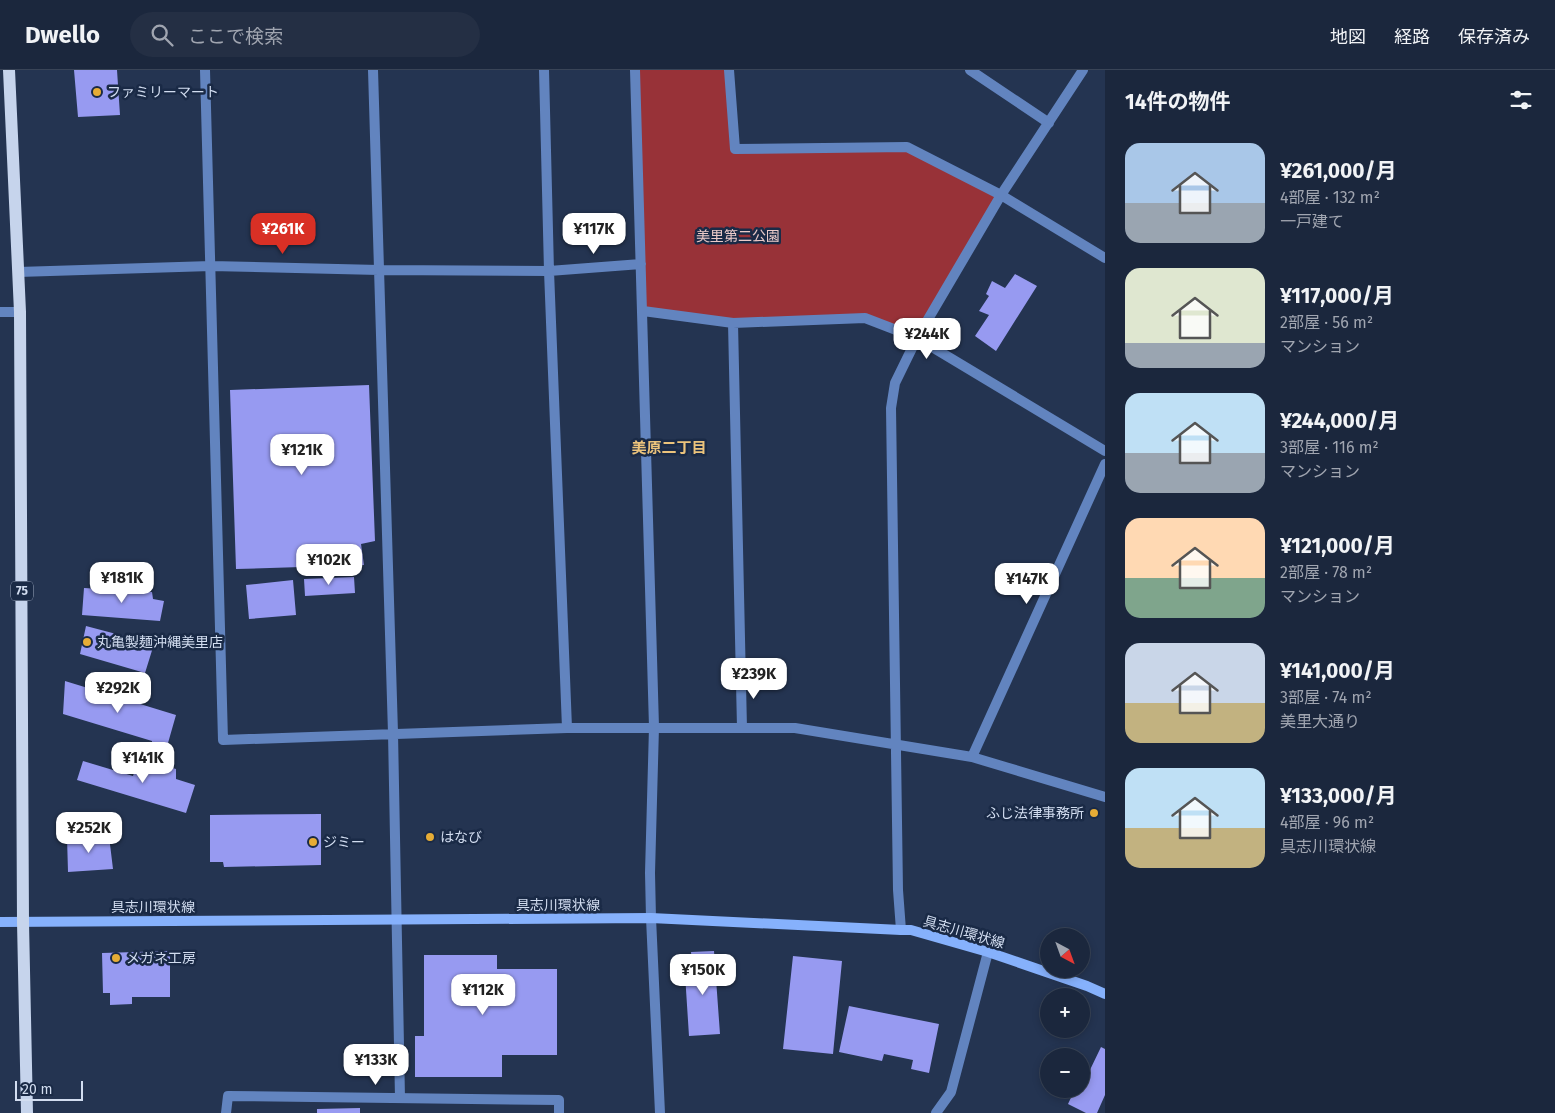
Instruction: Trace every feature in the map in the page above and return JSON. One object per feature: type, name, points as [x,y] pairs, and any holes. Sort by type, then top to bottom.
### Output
[{"type":"main road","name":"75","points":[[9,70],[20,312],[23,922],[27,1113]]},
{"type":"main road","name":"具志川環状線","points":[[0,922],[651,918],[911,930],[988,952],[1105,994]]},
{"type":"street","points":[[205,70],[223,740],[567,728],[794,728],[972,757],[1105,797]]},
{"type":"street","points":[[372,70],[387,594],[393,733],[400,1098]]},
{"type":"street","points":[[544,70],[549,271],[567,728]]},
{"type":"street","points":[[635,70],[654,728],[650,873],[651,918],[660,1113]]},
{"type":"street","points":[[729,70],[735,149],[906,148],[1001,195],[1105,258]]},
{"type":"street","points":[[970,70],[1049,123]]},
{"type":"street","points":[[901,930],[898,890],[895,744],[891,408],[894,383],[917,338],[1001,195],[1083,70]]},
{"type":"street","points":[[18,272],[211,266],[379,270],[549,271],[642,264]]},
{"type":"street","points":[[643,310],[733,323],[865,318],[917,338],[1105,451]]},
{"type":"street","points":[[0,312],[20,312]]},
{"type":"street","points":[[733,323],[742,728]]},
{"type":"street","points":[[972,757],[1105,464]]},
{"type":"street","points":[[936,1113],[951,1092],[988,952]]},
{"type":"street","points":[[226,1113],[228,1096],[559,1100],[559,1113]]},
{"type":"green space","name":"美里第二公園","points":[[635,70],[729,70],[735,149],[907,147],[1001,195],[917,338],[865,318],[733,323],[643,311]]},
{"type":"building","name":"ファミリーマート","points":[[74,70],[117,70],[120,115],[78,117]]},
{"type":"building","points":[[1015,274],[1037,286],[996,351],[975,336],[989,315],[979,311],[989,296],[986,294],[992,281],[1005,288]]},
{"type":"building","points":[[369,385],[375,541],[361,544],[364,565],[236,569],[230,390]]},
{"type":"building","points":[[354,577],[355,593],[305,596],[304,579]]},
{"type":"building","points":[[293,580],[296,615],[249,619],[246,585]]},
{"type":"building","points":[[84,588],[152,592],[153,599],[164,601],[160,621],[82,615]]},
{"type":"building","points":[[86,626],[154,644],[145,673],[80,654]]},
{"type":"building","points":[[65,681],[176,715],[166,750],[152,745],[152,741],[63,714]]},
{"type":"building","points":[[139,758],[176,769],[176,779],[195,785],[186,813],[77,780],[83,761],[133,776]]},
{"type":"building","points":[[321,814],[321,865],[224,867],[223,862],[210,862],[210,815]]},
{"type":"building","points":[[109,836],[113,869],[68,872],[67,837]]},
{"type":"building","points":[[170,951],[170,997],[132,997],[132,1004],[110,1005],[110,993],[103,993],[102,953]]},
{"type":"building","points":[[714,951],[720,1034],[689,1036],[685,974],[693,974],[691,952]]},
{"type":"building","points":[[424,955],[497,955],[497,969],[557,969],[557,1055],[502,1055],[502,1077],[415,1077],[415,1036],[424,1036]]},
{"type":"building","points":[[793,956],[842,961],[833,1054],[783,1049]]},
{"type":"building","points":[[849,1006],[939,1024],[929,1073],[911,1069],[913,1060],[884,1054],[882,1061],[839,1052]]},
{"type":"building","points":[[1101,1047],[1105,1049],[1105,1095],[1097,1113],[1086,1113],[1068,1104],[1071,1098],[1090,1098],[1090,1070]]},
{"type":"building","points":[[360,1108],[360,1113],[317,1113],[317,1109]]},
{"type":"place","name":"ファミリーマート","points":[[97,92]]},
{"type":"place","name":"丸亀製麺沖縄美里店","points":[[87,642]]},
{"type":"place","name":"ふじ法律事務所","points":[[1094,813]]},
{"type":"place","name":"はなび","points":[[430,837]]},
{"type":"place","name":"ジミー","points":[[313,842]]},
{"type":"place","name":"メガネ工房","points":[[116,958]]},
{"type":"district","name":"美原二丁目","points":[[669,448]]}]
